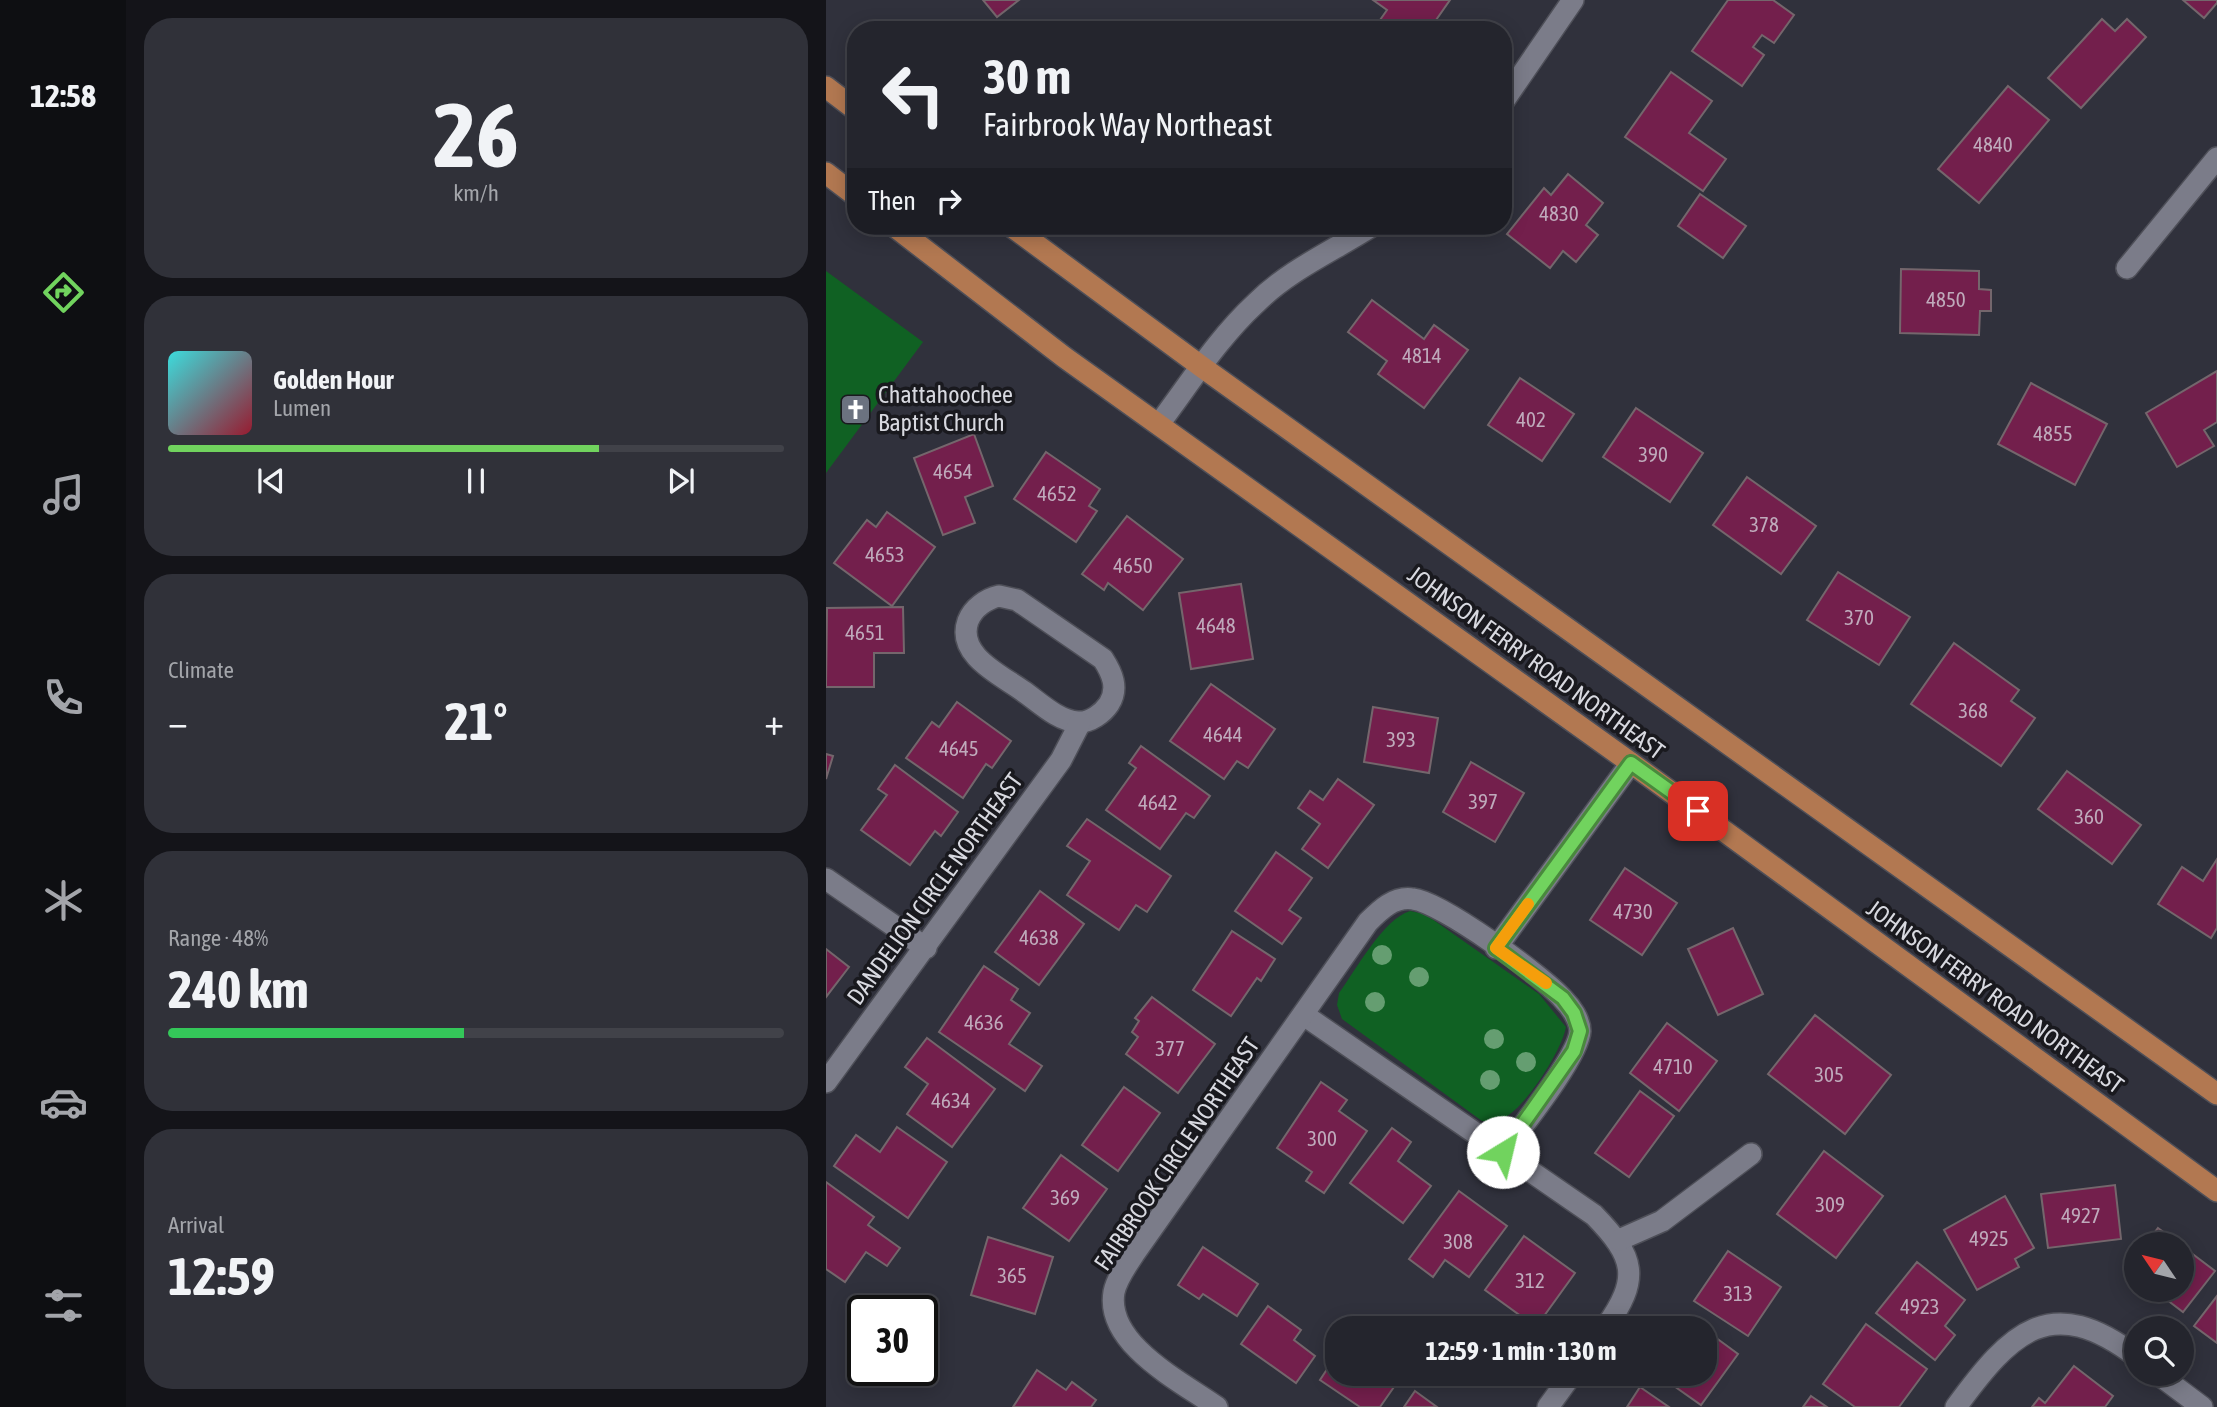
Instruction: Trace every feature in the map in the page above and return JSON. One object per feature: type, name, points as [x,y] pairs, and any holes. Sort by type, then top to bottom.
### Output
[{"type":"main road","points":[[826,87],[847,103]]},
{"type":"main road","points":[[826,173],[847,189]]},
{"type":"main road","name":"JOHNSON FERRY ROAD NORTHEAST","points":[[906,235],[1064,357],[1631,763],[2217,1191]]},
{"type":"main road","name":"JOHNSON FERRY ROAD NORTHEAST","points":[[1023,235],[1202,367],[2217,1094]]},
{"type":"street","points":[[1512,89],[1573,0]]},
{"type":"street","points":[[2127,268],[2217,158]]},
{"type":"street","points":[[1159,424],[1256,302],[1296,270],[1356,235]]},
{"type":"street","name":"DANDELION CIRCLE NORTHEAST","points":[[826,1083],[1061,760],[1080,723],[1097,717],[1110,702],[1114,685],[1112,673],[1103,659],[1017,600],[999,596],[988,599],[971,614],[966,627],[967,643],[978,659],[1061,718],[1080,723]]},
{"type":"street","points":[[1496,948],[1631,763]]},
{"type":"street","points":[[826,879],[926,948]]},
{"type":"street","name":"FAIRBROOK CIRCLE NORTHEAST","points":[[1217,1407],[1138,1351],[1124,1333],[1115,1312],[1114,1292],[1134,1254],[1368,922],[1384,906],[1410,898],[1433,904],[1563,998],[1574,1013],[1580,1031],[1574,1051],[1503,1152]]},
{"type":"street","points":[[1304,1015],[1594,1214],[1619,1240],[1626,1254],[1629,1277],[1620,1307],[1614,1316]]},
{"type":"street","points":[[1619,1240],[1662,1221],[1751,1154]]},
{"type":"street","points":[[1956,1407],[1988,1364],[2004,1348],[2041,1328],[2064,1323],[2086,1326],[2103,1333],[2124,1348]]},
{"type":"street","points":[[1548,1407],[1563,1386]]},
{"type":"street","points":[[2174,1386],[2202,1407]]},
{"type":"green space","points":[[826,271],[923,342],[826,473]]},
{"type":"green space","points":[[1410,911],[1425,914],[1539,994],[1566,1027],[1558,1049],[1542,1077],[1513,1112],[1501,1119],[1482,1121],[1342,1019],[1337,1005],[1339,993],[1380,934],[1400,916]]},
{"type":"building","points":[[983,0],[1019,0],[997,17]]},
{"type":"building","points":[[1373,0],[1450,0],[1435,21],[1379,21],[1387,10]]},
{"type":"building","points":[[1728,0],[1773,0],[1794,15],[1774,43],[1762,35],[1753,47],[1764,55],[1742,86],[1692,51]]},
{"type":"building","points":[[2183,0],[2217,0],[2217,3],[2204,18]]},
{"type":"building","points":[[2102,19],[2115,31],[2127,19],[2146,37],[2081,108],[2048,78]]},
{"type":"building","points":[[1671,72],[1712,101],[1689,133],[1726,159],[1703,191],[1625,137]]},
{"type":"building","points":[[2008,86],[2049,120],[1979,203],[1938,169]]},
{"type":"building","points":[[1568,174],[1603,203],[1586,225],[1598,235],[1576,262],[1563,251],[1550,268],[1508,235],[1512,235],[1512,228],[1544,188],[1551,195]]},
{"type":"building","points":[[1700,194],[1746,226],[1723,258],[1678,226]]},
{"type":"building","points":[[1901,269],[1979,271],[1979,289],[1991,290],[1991,311],[1980,311],[1979,335],[1900,333]]},
{"type":"building","points":[[1372,300],[1424,339],[1434,325],[1468,350],[1424,408],[1378,374],[1387,361],[1348,332]]},
{"type":"building","points":[[2217,371],[2217,422],[2204,430],[2214,446],[2177,467],[2146,413]]},
{"type":"building","points":[[1520,378],[1574,414],[1542,461],[1488,425]]},
{"type":"building","points":[[2031,383],[2107,424],[2075,485],[1998,444]]},
{"type":"building","points":[[1636,408],[1703,453],[1670,502],[1603,457]]},
{"type":"building","points":[[974,434],[993,486],[965,497],[975,523],[943,535],[914,458]]},
{"type":"building","points":[[1046,452],[1100,489],[1089,506],[1097,511],[1076,542],[1014,499]]},
{"type":"building","points":[[1747,477],[1816,526],[1781,574],[1713,525]]},
{"type":"building","points":[[887,512],[935,547],[892,606],[834,563],[867,520],[876,527]]},
{"type":"building","points":[[1127,516],[1183,559],[1143,610],[1108,583],[1104,590],[1082,574]]},
{"type":"building","points":[[1838,572],[1910,617],[1879,665],[1807,620]]},
{"type":"building","points":[[1241,584],[1253,659],[1191,669],[1179,593]]},
{"type":"building","points":[[903,607],[904,653],[874,653],[874,687],[826,687],[827,608]]},
{"type":"building","points":[[1954,643],[2019,690],[2011,701],[2035,718],[2001,766],[1911,704]]},
{"type":"building","points":[[1211,684],[1275,729],[1248,768],[1237,761],[1224,779],[1170,741]]},
{"type":"building","points":[[957,702],[1011,741],[992,768],[986,764],[963,798],[906,758],[932,722],[939,727]]},
{"type":"building","points":[[1373,707],[1438,718],[1429,773],[1364,762]]},
{"type":"building","points":[[1141,746],[1210,796],[1194,818],[1186,813],[1160,849],[1106,810],[1136,768],[1129,763]]},
{"type":"building","points":[[826,754],[833,756],[826,779]]},
{"type":"building","points":[[1471,762],[1524,793],[1495,842],[1443,812]]},
{"type":"building","points":[[895,765],[958,812],[941,836],[935,831],[910,865],[861,830],[887,795],[878,789]]},
{"type":"building","points":[[2067,771],[2141,825],[2112,864],[2038,809]]},
{"type":"building","points":[[1338,779],[1374,805],[1328,868],[1302,849],[1320,824],[1298,808],[1310,791],[1323,800]]},
{"type":"building","points":[[1087,819],[1171,876],[1147,912],[1136,905],[1119,930],[1067,895],[1090,861],[1067,846]]},
{"type":"building","points":[[1276,852],[1312,878],[1289,910],[1301,918],[1282,944],[1235,911]]},
{"type":"building","points":[[2217,859],[2217,928],[2211,938],[2158,904],[2182,867],[2203,881]]},
{"type":"building","points":[[1625,868],[1677,903],[1642,955],[1590,920]]},
{"type":"building","points":[[1040,891],[1084,924],[1039,985],[995,952]]},
{"type":"building","points":[[1733,928],[1763,994],[1718,1015],[1688,949]]},
{"type":"building","points":[[1232,931],[1275,959],[1261,981],[1257,978],[1231,1016],[1193,990]]},
{"type":"building","points":[[826,949],[849,967],[826,997]]},
{"type":"building","points":[[984,966],[1018,989],[1011,1000],[1030,1013],[1009,1044],[1042,1066],[1025,1091],[939,1032]]},
{"type":"building","points":[[1152,997],[1215,1044],[1178,1093],[1126,1054],[1138,1037],[1132,1032],[1139,1021],[1135,1018]]},
{"type":"building","points":[[1815,1015],[1891,1075],[1845,1134],[1768,1074]]},
{"type":"building","points":[[1667,1023],[1717,1061],[1679,1111],[1630,1073]]},
{"type":"building","points":[[927,1038],[995,1089],[952,1147],[907,1114],[928,1084],[905,1067]]},
{"type":"building","points":[[1321,1082],[1347,1100],[1339,1111],[1367,1131],[1324,1193],[1306,1181],[1312,1172],[1277,1148]]},
{"type":"building","points":[[1124,1087],[1160,1113],[1118,1171],[1082,1145]]},
{"type":"building","points":[[1640,1091],[1674,1116],[1629,1177],[1595,1153]]},
{"type":"building","points":[[897,1127],[947,1162],[908,1218],[834,1166],[856,1135],[880,1152]]},
{"type":"building","points":[[1392,1128],[1411,1142],[1398,1161],[1431,1186],[1403,1223],[1350,1183]]},
{"type":"building","points":[[1824,1151],[1883,1196],[1836,1258],[1777,1214]]},
{"type":"building","points":[[1061,1155],[1107,1189],[1069,1241],[1023,1208]]},
{"type":"building","points":[[826,1182],[874,1217],[868,1225],[900,1248],[887,1266],[866,1252],[845,1282],[826,1269]]},
{"type":"building","points":[[2115,1185],[2121,1239],[2048,1248],[2041,1194]]},
{"type":"building","points":[[1459,1191],[1507,1226],[1469,1277],[1445,1260],[1433,1277],[1409,1259]]},
{"type":"building","points":[[2005,1196],[2034,1248],[2015,1259],[2019,1267],[1977,1290],[1944,1230]]},
{"type":"building","points":[[1524,1236],[1575,1273],[1544,1316],[1521,1316],[1485,1290]]},
{"type":"building","points":[[988,1237],[1053,1257],[1035,1314],[971,1295]]},
{"type":"building","points":[[1203,1247],[1258,1284],[1237,1316],[1203,1294],[1199,1299],[1178,1285]]},
{"type":"building","points":[[1728,1251],[1781,1287],[1748,1336],[1694,1301]]},
{"type":"building","points":[[2194,1255],[2215,1271],[2194,1298]]},
{"type":"building","points":[[1917,1262],[1965,1300],[1945,1326],[1955,1335],[1935,1360],[1876,1313]]},
{"type":"building","points":[[2217,1296],[2217,1343],[2194,1326]]},
{"type":"building","points":[[2170,1302],[2191,1302],[2183,1312]]},
{"type":"building","points":[[1268,1306],[1301,1330],[1294,1340],[1315,1356],[1296,1383],[1241,1344]]},
{"type":"building","points":[[1866,1324],[1927,1369],[1899,1407],[1855,1407],[1823,1384]]},
{"type":"building","points":[[1717,1339],[1738,1354],[1717,1383]]},
{"type":"building","points":[[2074,1366],[2113,1396],[2105,1407],[2032,1407],[2039,1398],[2045,1403]]},
{"type":"building","points":[[1037,1370],[1066,1390],[1072,1382],[1096,1400],[1091,1407],[1013,1407]]},
{"type":"building","points":[[1329,1386],[1395,1386],[1380,1407],[1360,1407]]},
{"type":"building","points":[[1674,1386],[1715,1386],[1701,1405]]},
{"type":"building","points":[[1640,1387],[1669,1407],[1627,1407]]},
{"type":"building","points":[[1415,1391],[1437,1407],[1404,1407]]},
{"type":"building","points":[[1811,1396],[1827,1407],[1803,1407]]},
{"type":"slow traffic","points":[[1528,904],[1496,948],[1546,983]]},
{"type":"place","name":"Chattahoochee Baptist Church","points":[[855,409]]},
{"type":"route","points":[[1503,1152],[1574,1051],[1580,1031],[1574,1013],[1563,998],[1496,948],[1631,763],[1698,811]]}]
